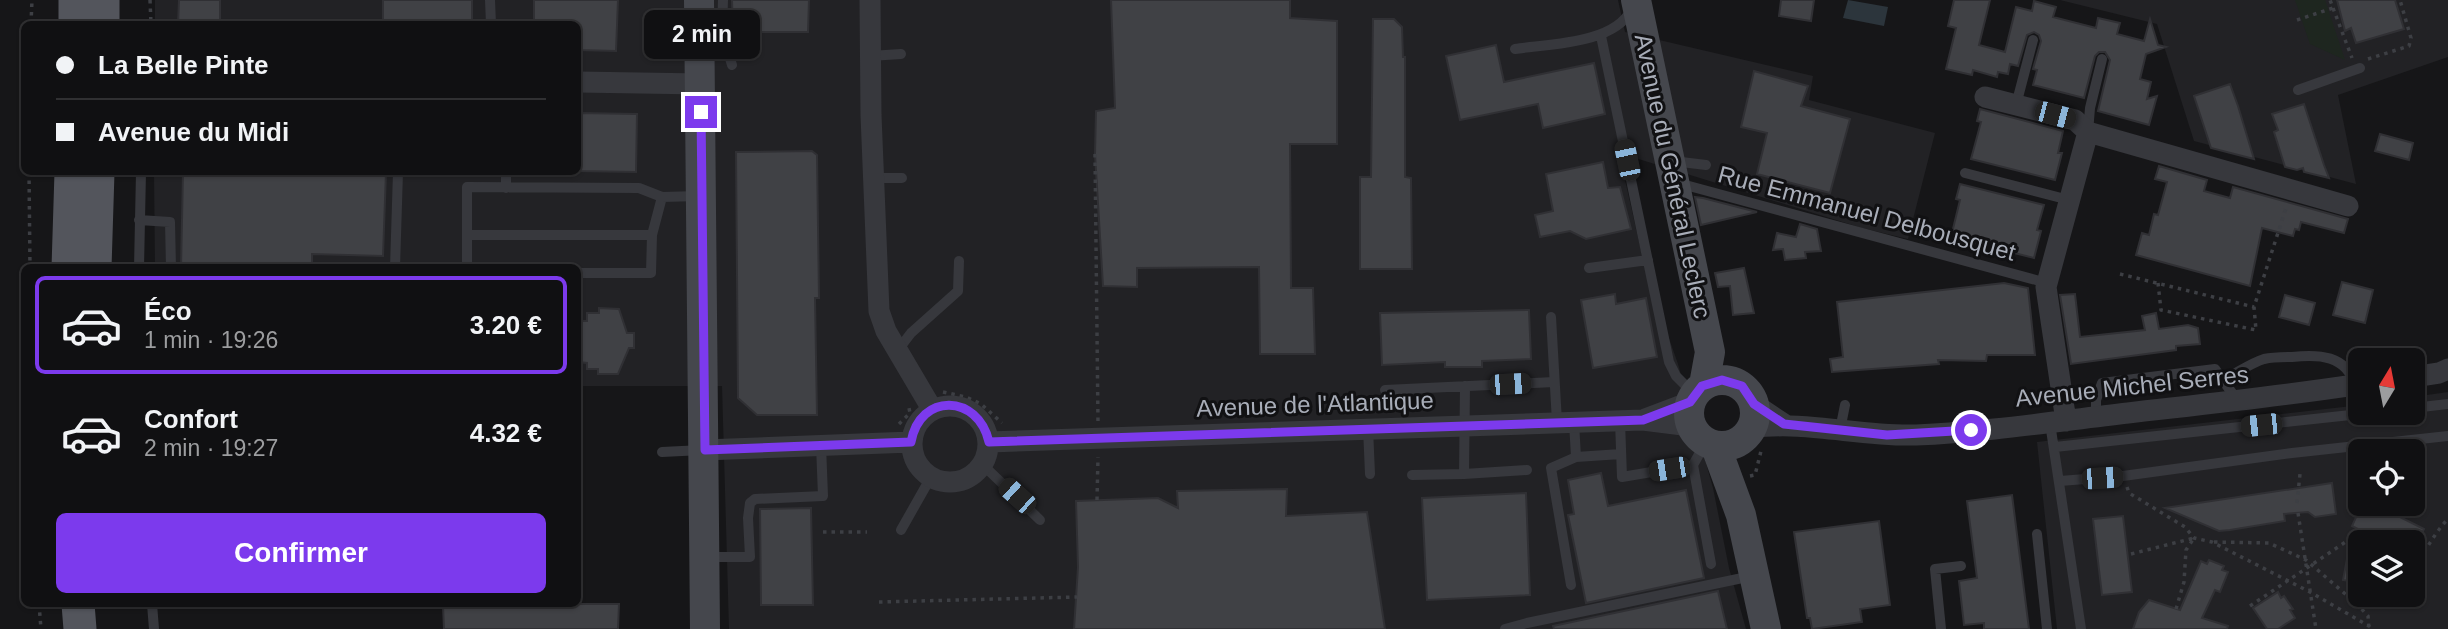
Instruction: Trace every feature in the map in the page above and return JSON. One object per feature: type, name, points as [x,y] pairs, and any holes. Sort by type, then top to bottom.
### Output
[{"type":"main road","points":[[75,0],[75,21]]},
{"type":"main road","points":[[104,21],[106,0]]},
{"type":"main road","points":[[68,264],[71,175]]},
{"type":"main road","points":[[96,264],[98,175]]},
{"type":"main road","points":[[78,607],[80,629]]},
{"type":"main road","points":[[94,607],[95,629]]},
{"type":"street","points":[[699,0],[705,629]]},
{"type":"street","points":[[870,0],[873,178],[879,311],[886,331],[932,410]]},
{"type":"street","name":"Avenue du Général Leclerc","points":[[1636,1],[1710,352],[1716,419],[1766,629]]},
{"type":"street","points":[[581,82],[701,84]]},
{"type":"street","points":[[1985,97],[2075,120],[2088,132],[2348,206]]},
{"type":"street","points":[[2058,422],[2046,292],[2088,132]]},
{"type":"street","points":[[2426,375],[2448,369]]},
{"type":"street","name":"Avenue Michel Serres","points":[[1716,419],[1887,435],[1918,435],[2058,422],[2348,386]]},
{"type":"street","points":[[944,405],[957,406],[970,410],[979,418],[986,429],[989,442],[988,454],[975,474],[954,482],[931,477],[916,463],[911,442],[917,423],[932,410],[944,405]]},
{"type":"street","name":"Avenue de l'Atlantique","points":[[989,442],[1098,447],[1368,428],[1716,419]]},
{"type":"street","points":[[705,450],[911,442]]},
{"type":"lane","points":[[490,0],[491,21]]},
{"type":"lane","points":[[723,0],[722,32],[732,65]]},
{"type":"lane","points":[[1515,49],[1601,36],[1624,20],[1636,1]]},
{"type":"lane","points":[[1601,36],[1669,362],[1676,376],[1716,419],[1711,564]]},
{"type":"lane","points":[[2016,105],[2034,40]]},
{"type":"lane","points":[[870,56],[901,54]]},
{"type":"lane","points":[[2088,132],[2090,108],[2102,59]]},
{"type":"lane","points":[[2298,90],[2358,64]]},
{"type":"lane","points":[[1673,172],[1706,165]]},
{"type":"lane","name":"Rue Emmanuel Delbousquet","points":[[1673,172],[2047,283]]},
{"type":"lane","points":[[1965,173],[2069,200]]},
{"type":"lane","points":[[139,264],[141,175]]},
{"type":"lane","points":[[395,264],[398,175]]},
{"type":"lane","points":[[506,175],[506,188]]},
{"type":"lane","points":[[873,178],[902,178]]},
{"type":"lane","points":[[467,264],[467,187],[639,188],[662,197],[702,196]]},
{"type":"lane","points":[[581,273],[651,274],[652,235],[662,197]]},
{"type":"lane","points":[[139,220],[170,222],[171,264]]},
{"type":"lane","points":[[467,234],[652,235]]},
{"type":"lane","points":[[1589,268],[1648,260]]},
{"type":"lane","points":[[898,350],[911,333],[958,291],[959,261]]},
{"type":"lane","points":[[1551,317],[1555,382],[1576,457]]},
{"type":"lane","points":[[2224,379],[2265,359],[2314,354],[2334,359],[2348,371]]},
{"type":"lane","points":[[2096,417],[2096,400],[2102,383],[2215,369],[2237,400]]},
{"type":"lane","points":[[1385,390],[1555,382]]},
{"type":"lane","points":[[1464,474],[1465,386]]},
{"type":"lane","points":[[2426,407],[2448,404]]},
{"type":"lane","points":[[1840,430],[1845,405]]},
{"type":"lane","points":[[2055,447],[2348,415]]},
{"type":"lane","points":[[1620,421],[1622,477],[1716,419]]},
{"type":"lane","points":[[2058,422],[2055,447],[2081,629]]},
{"type":"lane","points":[[1368,428],[1370,474]]},
{"type":"lane","points":[[2060,481],[2123,476],[2292,453],[2448,436]]},
{"type":"lane","points":[[705,557],[750,556],[748,518],[750,503],[755,499],[823,496],[821,444]]},
{"type":"lane","points":[[662,452],[705,450]]},
{"type":"lane","points":[[1571,585],[1551,468],[1576,457],[1621,454]]},
{"type":"lane","points":[[983,465],[1040,520]]},
{"type":"lane","points":[[1412,475],[1527,470]]},
{"type":"lane","points":[[901,530],[931,477]]},
{"type":"lane","points":[[2037,534],[2047,629]]},
{"type":"lane","points":[[1941,629],[1935,569],[1961,566]]},
{"type":"lane","points":[[1505,629],[1527,622],[1703,588],[1755,575]]},
{"type":"lane","points":[[152,607],[154,629]]},
{"type":"path","points":[[31,21],[32,0]]},
{"type":"path","points":[[150,0],[150,21]]},
{"type":"path","points":[[2330,0],[2350,54],[2358,64],[2409,46],[2411,38],[2400,0]]},
{"type":"path","points":[[2297,20],[2333,8]]},
{"type":"path","points":[[1095,154],[1097,500]]},
{"type":"path","points":[[29,175],[30,264]]},
{"type":"path","points":[[2158,283],[2161,310],[2256,330],[2254,307],[2292,189]]},
{"type":"path","points":[[2120,274],[2254,307]]},
{"type":"path","points":[[2297,503],[2300,474]]},
{"type":"path","points":[[2123,476],[2129,493],[2185,527],[2193,538]]},
{"type":"path","points":[[2298,513],[2316,629]]},
{"type":"path","points":[[2425,553],[2448,519]]},
{"type":"path","points":[[823,532],[867,531]]},
{"type":"path","points":[[2176,609],[2185,582],[2186,550],[2193,538]]},
{"type":"path","points":[[2132,554],[2193,538],[2212,542],[2269,542],[2314,565],[2348,596]]},
{"type":"path","points":[[2250,606],[2348,541]]},
{"type":"path","points":[[2212,542],[2310,592],[2370,628]]},
{"type":"path","points":[[879,602],[1077,597]]},
{"type":"path","points":[[39,607],[41,629]]},
{"type":"path","points":[[2360,607],[2368,616],[2370,628]]},
{"type":"shaded area","points":[[155,0],[1618,0],[1625,32],[1813,76],[1809,100],[1935,133],[1908,239],[1862,228],[1619,153],[1646,273],[1678,364],[1713,488],[1729,568],[1746,629],[729,629],[722,386],[581,386],[581,264],[155,264],[154,175],[581,175],[581,21],[155,21]]},
{"type":"shaded area","points":[[1848,0],[1888,7],[1884,26],[1843,18]]},
{"type":"shaded area","points":[[2060,0],[2448,0],[2448,57],[2338,95],[2356,184],[2194,141],[2157,24]]},
{"type":"shaded area","points":[[2295,0],[2325,0],[2345,60],[2310,44]]},
{"type":"shaded area","points":[[2448,392],[2448,629],[2057,629],[2037,442],[2348,406],[2348,425],[2426,425],[2426,395]]},
{"type":"building","points":[[179,0],[220,0],[220,21],[178,21]]},
{"type":"building","points":[[383,0],[472,0],[472,21],[383,21]]},
{"type":"building","points":[[534,0],[618,0],[616,51],[581,50],[581,21],[534,21]]},
{"type":"building","points":[[732,0],[809,0],[808,32],[733,32]]},
{"type":"building","points":[[1111,0],[1290,0],[1290,18],[1337,21],[1337,144],[1290,144],[1291,288],[1313,288],[1315,354],[1260,354],[1259,267],[1137,268],[1137,287],[1103,286],[1095,154],[1096,111],[1115,108]]},
{"type":"building","points":[[1781,0],[1814,0],[1811,21],[1779,16]]},
{"type":"building","points":[[1954,0],[1990,0],[1979,45],[2005,52],[2016,7],[2032,11],[2034,1],[2056,7],[2053,17],[2096,28],[2098,18],[2120,23],[2117,34],[2144,41],[2150,19],[2158,45],[2166,47],[2146,54],[2140,79],[2151,82],[2147,99],[2157,96],[2149,125],[2098,111],[2110,60],[2105,52],[2099,52],[2095,56],[2084,98],[2033,85],[2037,70],[2033,69],[2041,41],[2039,35],[2034,32],[2027,35],[2018,66],[2010,64],[2008,74],[1998,72],[1997,77],[1973,70],[1972,75],[1946,69],[1956,28],[1948,26]]},
{"type":"building","points":[[2337,0],[2395,0],[2404,29],[2356,43],[2351,28],[2345,31]]},
{"type":"building","points":[[1373,19],[1394,19],[1402,27],[1405,57],[1405,177],[1411,178],[1412,269],[1360,269],[1360,177],[1371,177]]},
{"type":"building","points":[[1496,45],[1504,82],[1594,63],[1605,114],[1543,128],[1538,104],[1460,120],[1446,56]]},
{"type":"building","points":[[1754,71],[1808,86],[1801,106],[1850,119],[1830,193],[1757,174],[1767,133],[1741,127]]},
{"type":"building","points":[[2230,84],[2254,159],[2211,148],[2194,96]]},
{"type":"building","points":[[2304,104],[2329,178],[2304,172],[2303,168],[2297,170],[2285,167],[2274,132],[2278,130],[2272,114]]},
{"type":"building","points":[[1980,109],[2063,131],[2058,153],[2062,153],[2055,180],[1971,159],[1981,122],[1977,121]]},
{"type":"building","points":[[581,113],[637,114],[636,172],[581,171]]},
{"type":"building","points":[[2380,134],[2413,143],[2409,160],[2375,151]]},
{"type":"building","points":[[812,151],[817,155],[817,415],[757,415],[738,398],[736,152]]},
{"type":"building","points":[[1603,162],[1608,188],[1620,187],[1631,229],[1586,239],[1570,231],[1540,237],[1535,215],[1553,211],[1546,174]]},
{"type":"building","points":[[2159,166],[2207,180],[2204,191],[2230,198],[2233,187],[2348,219],[2344,233],[2301,222],[2299,230],[2295,229],[2293,236],[2262,228],[2250,286],[2136,255],[2142,233],[2149,235],[2154,214],[2158,215],[2167,182],[2155,179]]},
{"type":"building","points":[[183,175],[386,175],[383,256],[312,254],[312,264],[181,264]]},
{"type":"building","points":[[1960,184],[2044,205],[2037,230],[2041,231],[2034,258],[1951,237],[1960,200],[1956,199]]},
{"type":"building","points":[[1695,197],[1703,198],[1757,212],[1701,225]]},
{"type":"building","points":[[1800,224],[1817,229],[1821,251],[1805,252],[1806,258],[1785,260],[1783,249],[1773,250],[1777,233],[1796,237]]},
{"type":"building","points":[[1744,268],[1754,313],[1733,315],[1730,286],[1718,287],[1715,273]]},
{"type":"building","points":[[2342,282],[2373,290],[2365,323],[2333,315]]},
{"type":"building","points":[[2004,283],[2028,288],[2035,355],[1987,355],[1986,361],[1938,360],[1939,364],[1832,372],[1830,359],[1843,357],[1837,302]]},
{"type":"building","points":[[1615,294],[1616,304],[1646,298],[1657,357],[1593,368],[1581,300]]},
{"type":"building","points":[[2075,294],[2080,337],[2145,330],[2142,316],[2156,313],[2159,329],[2188,325],[2198,328],[2200,344],[2176,346],[2176,350],[2071,364],[2060,295]]},
{"type":"building","points":[[2285,295],[2315,303],[2309,325],[2279,317]]},
{"type":"building","points":[[599,308],[619,309],[627,333],[634,333],[634,348],[629,348],[618,374],[598,374],[598,369],[587,369],[587,363],[581,362],[581,321],[587,321],[587,313],[599,313]]},
{"type":"building","points":[[1529,310],[1531,359],[1482,361],[1482,367],[1445,367],[1445,362],[1382,365],[1380,313]]},
{"type":"building","points":[[1601,473],[1608,506],[1686,490],[1704,578],[1586,603],[1568,515],[1574,514],[1568,480]]},
{"type":"building","points":[[2332,483],[2336,514],[2315,517],[2308,512],[2284,514],[2285,521],[2230,530],[2219,531],[2165,508]]},
{"type":"building","points":[[1287,489],[1286,516],[1367,512],[1385,629],[1074,629],[1078,567],[1076,501],[1158,498],[1178,508],[1177,491]]},
{"type":"building","points":[[1526,493],[1530,595],[1427,600],[1422,498]]},
{"type":"building","points":[[2012,495],[2029,629],[1984,629],[1984,623],[1964,625],[1959,581],[1977,578],[1967,501]]},
{"type":"building","points":[[811,508],[813,605],[761,605],[760,509]]},
{"type":"building","points":[[2123,516],[2132,592],[2102,595],[2093,519]]},
{"type":"building","points":[[2357,516],[2398,516],[2424,529],[2358,530],[2352,526]]},
{"type":"building","points":[[1879,521],[1890,605],[1860,609],[1862,622],[1812,629],[1810,618],[1807,618],[1794,532]]},
{"type":"building","points":[[2347,559],[2348,559],[2348,581],[2343,580]]},
{"type":"building","points":[[2209,560],[2224,566],[2222,570],[2228,572],[2220,592],[2215,590],[2202,618],[2228,626],[2227,629],[2133,629],[2139,612],[2149,600],[2180,610],[2201,561],[2207,564]]},
{"type":"building","points":[[1718,591],[1727,629],[1554,629],[1553,626]]},
{"type":"building","points":[[2278,592],[2293,609],[2290,610],[2295,618],[2278,629],[2267,629],[2253,608]]},
{"type":"building","points":[[581,604],[619,604],[618,629],[444,629],[443,607],[581,607]]},
{"type":"route","points":[[701,112],[705,450],[911,442],[917,423],[924,415],[944,405],[970,410],[986,429],[989,442],[1643,420],[1690,402],[1702,386],[1711,381],[1722,380],[1742,386],[1754,404],[1784,424],[1887,435],[1971,430]]}]
